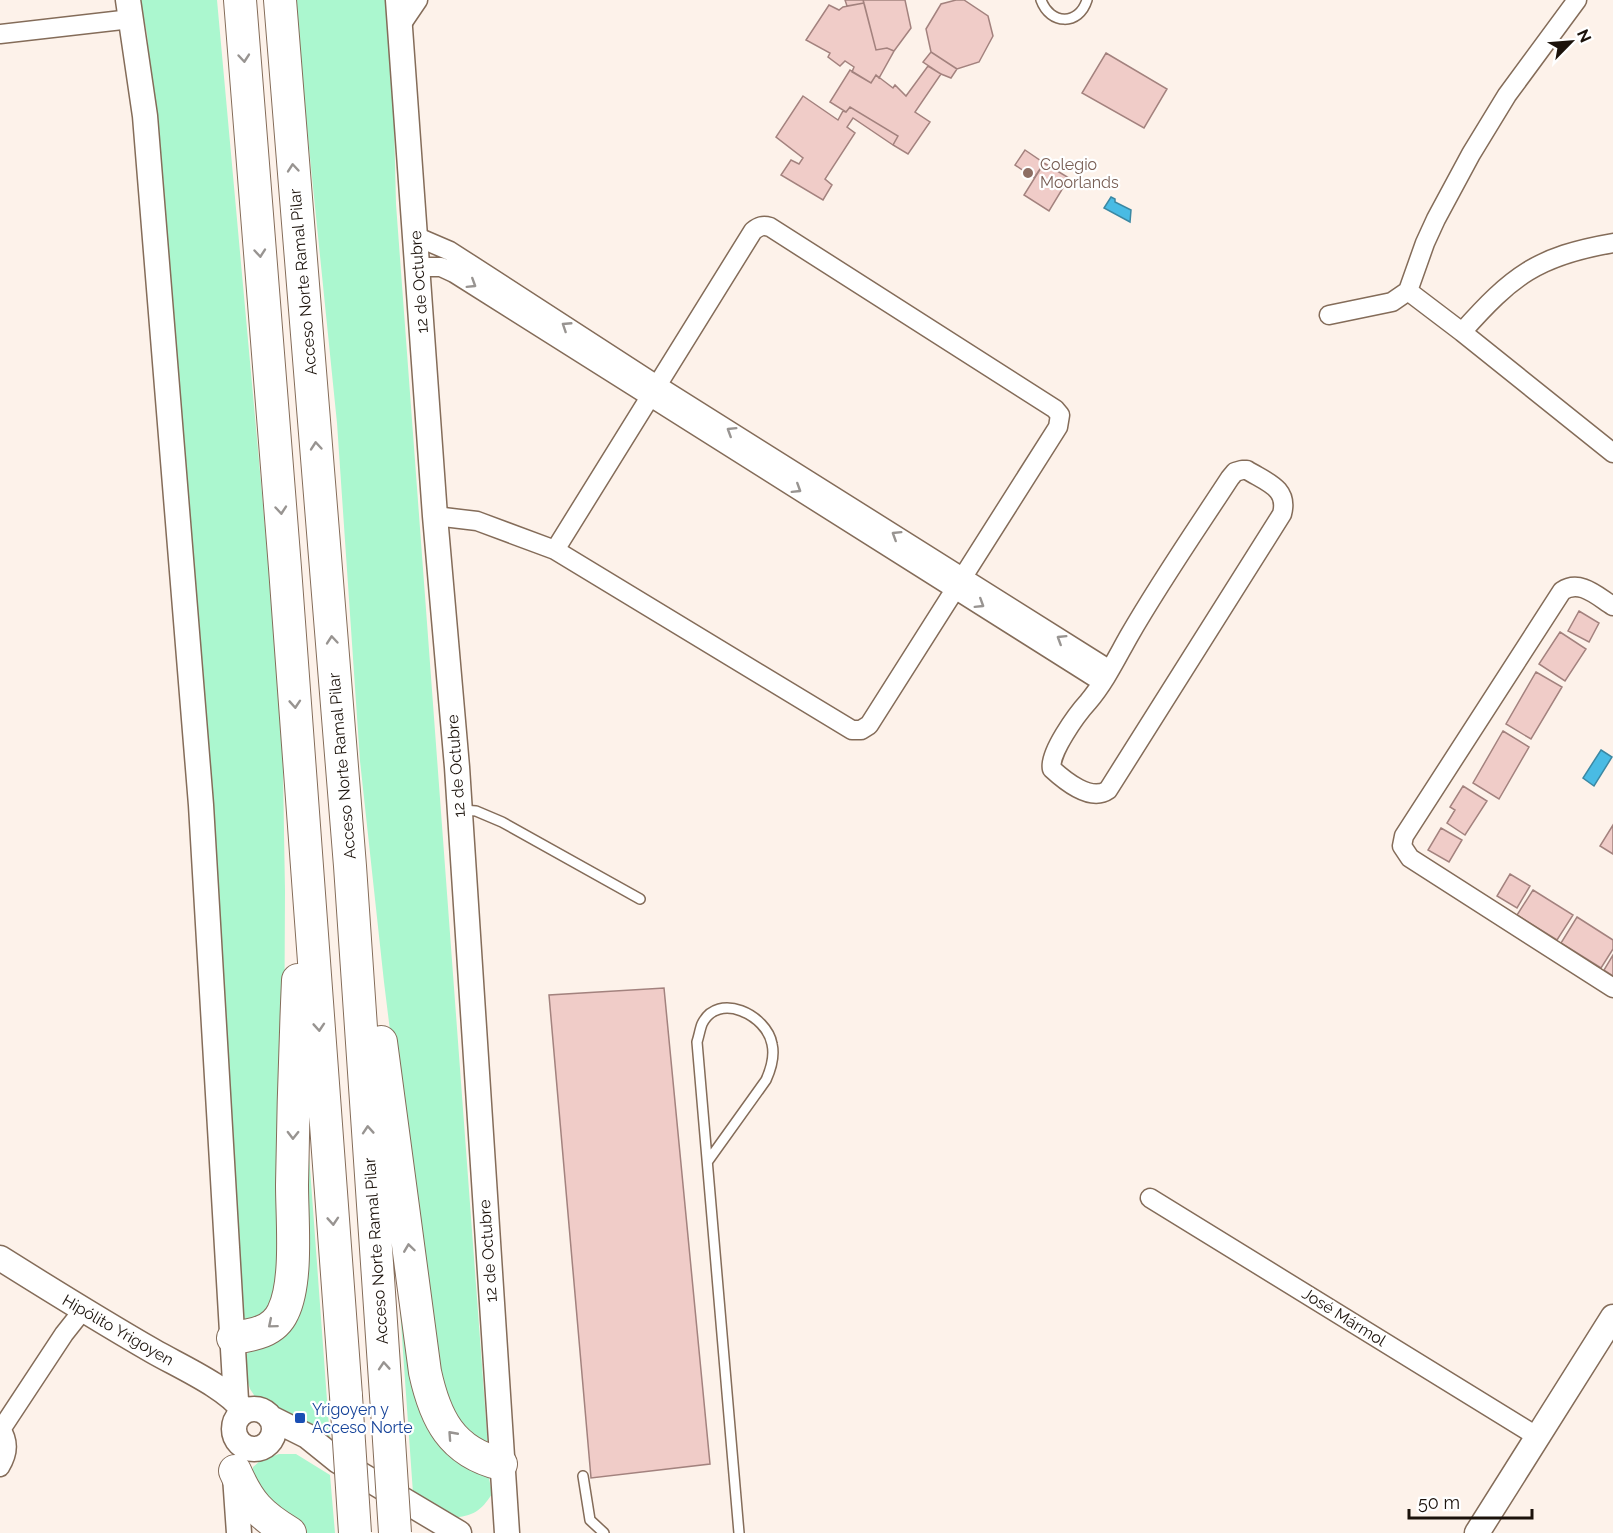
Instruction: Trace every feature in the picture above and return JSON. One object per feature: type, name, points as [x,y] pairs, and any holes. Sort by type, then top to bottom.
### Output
[{"type":"highway","points":[[240,0],[355,1533]]},
{"type":"highway","name":"Acceso Norte Ramal Pilar","points":[[280,0],[350,866],[395,1533]]},
{"type":"highway","points":[[233,1338],[268,1329],[283,1313],[289,1295],[292,1258],[293,1077],[305,843]]},
{"type":"highway","points":[[350,866],[383,1053],[430,1396],[441,1421],[452,1437],[480,1458],[501,1464]]},
{"type":"highway","points":[[249,1451],[250,1500],[271,1522],[290,1533]]},
{"type":"street","name":"12 de Octubre","points":[[398,0],[435,516],[459,810],[507,1533]]},
{"type":"street","points":[[399,28],[418,0]]},
{"type":"street","points":[[1329,315],[1392,302],[1408,291],[1432,227],[1471,154],[1507,95],[1576,0]]},
{"type":"street","points":[[0,34],[130,10],[145,116],[201,805],[233,1338],[240,1406],[234,1431],[249,1451],[238,1533]]},
{"type":"street","points":[[435,516],[477,521],[555,550],[852,730],[861,730],[869,725],[1058,427],[1059,415],[1055,409],[771,227],[764,226],[753,231],[555,550]]},
{"type":"street","points":[[415,236],[450,251],[464,260],[654,391]]},
{"type":"street","points":[[1462,332],[1490,301],[1523,273],[1548,259],[1613,243]]},
{"type":"street","points":[[418,267],[441,267],[454,273],[654,391],[1106,676]]},
{"type":"street","points":[[1408,291],[1613,453]]},
{"type":"street","points":[[1247,470],[1280,492],[1284,498],[1282,514],[1108,790],[1103,794],[1095,795],[1088,794],[1057,774],[1052,769],[1051,763],[1077,716],[1106,676],[1128,637],[1235,472],[1247,470]]},
{"type":"street","points":[[1613,606],[1583,587],[1574,585],[1562,591],[1404,836],[1402,846],[1410,858],[1613,988]]},
{"type":"street","name":"José Mármol","points":[[1150,1198],[1538,1437]]},
{"type":"street","name":"Hipólito Yrigoyen","points":[[0,1258],[240,1406]]},
{"type":"street","points":[[0,1467],[8,1454],[7,1441],[1,1428],[64,1334],[83,1310]]},
{"type":"street","points":[[1477,1533],[1613,1317]]},
{"type":"street","points":[[240,1406],[267,1414],[307,1437],[338,1461],[459,1533]]},
{"type":"street","points":[[249,1451],[274,1434],[271,1418]]},
{"type":"street","points":[[249,1451],[292,1447],[338,1461]]},
{"type":"street","points":[[248,1533],[252,1520],[250,1500]]},
{"type":"lane","points":[[1041,0],[1049,14],[1064,19],[1079,14],[1087,0]]},
{"type":"lane","points":[[459,810],[476,811],[502,822],[640,899]]},
{"type":"lane","points":[[708,1161],[766,1080],[772,1065],[772,1044],[765,1027],[753,1016],[730,1008],[715,1012],[703,1022],[697,1042],[740,1533]]},
{"type":"lane","points":[[584,1476],[590,1520],[604,1533]]},
{"type":"green space","points":[[140,0],[217,0],[282,713],[285,891],[283,1285],[270,1319],[244,1323],[238,1311],[203,670],[147,34]]},
{"type":"green space","points":[[294,0],[391,0],[396,204],[488,1447],[449,1421],[428,1338],[384,982],[360,761],[337,423]]},
{"type":"green space","points":[[305,1100],[330,1441],[258,1401],[250,1389],[245,1373],[246,1355],[255,1345],[271,1336]]},
{"type":"green space","points":[[389,1154],[423,1388],[489,1478],[492,1494],[488,1500],[476,1512],[459,1517],[452,1518],[413,1493]]},
{"type":"green space","points":[[279,1454],[296,1454],[330,1475],[335,1533],[303,1533],[252,1480],[253,1467],[261,1460]]},
{"type":"water","points":[[1111,197],[1115,199],[1115,202],[1131,210],[1130,222],[1104,208]]},
{"type":"water","points":[[1601,750],[1612,757],[1594,786],[1583,778]]},
{"type":"building","points":[[845,0],[863,0],[864,3],[847,6]]},
{"type":"building","points":[[863,0],[905,0],[911,28],[894,51],[887,48],[876,50]]},
{"type":"building","points":[[964,0],[988,16],[993,36],[979,62],[957,69],[931,52],[926,29],[941,4]]},
{"type":"building","points":[[864,3],[876,50],[887,48],[894,51],[879,78],[876,75],[871,83],[852,72],[854,67],[845,61],[840,66],[828,57],[830,53],[806,40],[829,5],[839,10],[843,7]]},
{"type":"building","points":[[931,52],[957,69],[951,78],[923,62]]},
{"type":"building","points":[[1106,53],[1167,89],[1144,128],[1082,93]]},
{"type":"building","points":[[928,66],[941,74],[915,112],[930,122],[908,154],[893,145],[898,136],[850,107],[846,112],[830,102],[850,70],[871,83],[876,75],[893,88],[895,85],[906,96]]},
{"type":"building","points":[[803,96],[838,120],[843,111],[846,112],[850,107],[898,136],[893,145],[853,118],[847,127],[855,133],[825,179],[832,185],[823,200],[781,175],[791,160],[799,164],[803,158],[776,137]]},
{"type":"building","points":[[1025,150],[1044,163],[1034,178],[1015,165]]},
{"type":"building","points":[[1044,163],[1069,178],[1049,211],[1024,195]]},
{"type":"building","points":[[1579,611],[1599,623],[1589,642],[1568,631]]},
{"type":"building","points":[[1560,632],[1586,649],[1565,681],[1539,664]]},
{"type":"building","points":[[1536,672],[1562,687],[1531,739],[1506,724]]},
{"type":"building","points":[[1503,731],[1529,747],[1499,799],[1473,783]]},
{"type":"building","points":[[1463,786],[1487,801],[1465,835],[1447,823],[1455,810],[1450,807]]},
{"type":"building","points":[[1613,825],[1613,854],[1600,846]]},
{"type":"building","points":[[1441,828],[1462,840],[1449,862],[1428,850]]},
{"type":"building","points":[[1510,874],[1530,886],[1517,908],[1497,896]]},
{"type":"building","points":[[1533,890],[1573,915],[1557,940],[1517,915]]},
{"type":"building","points":[[1577,917],[1613,940],[1613,949],[1601,968],[1561,943]]},
{"type":"building","points":[[1613,955],[1613,976],[1604,970]]},
{"type":"building","points":[[664,988],[710,1464],[591,1478],[549,995]]},
{"type":"place","name":"Colegio Moorlands","points":[[1028,173]]},
{"type":"place","name":"Yrigoyen y Acceso Norte","points":[[300,1418]]}]
